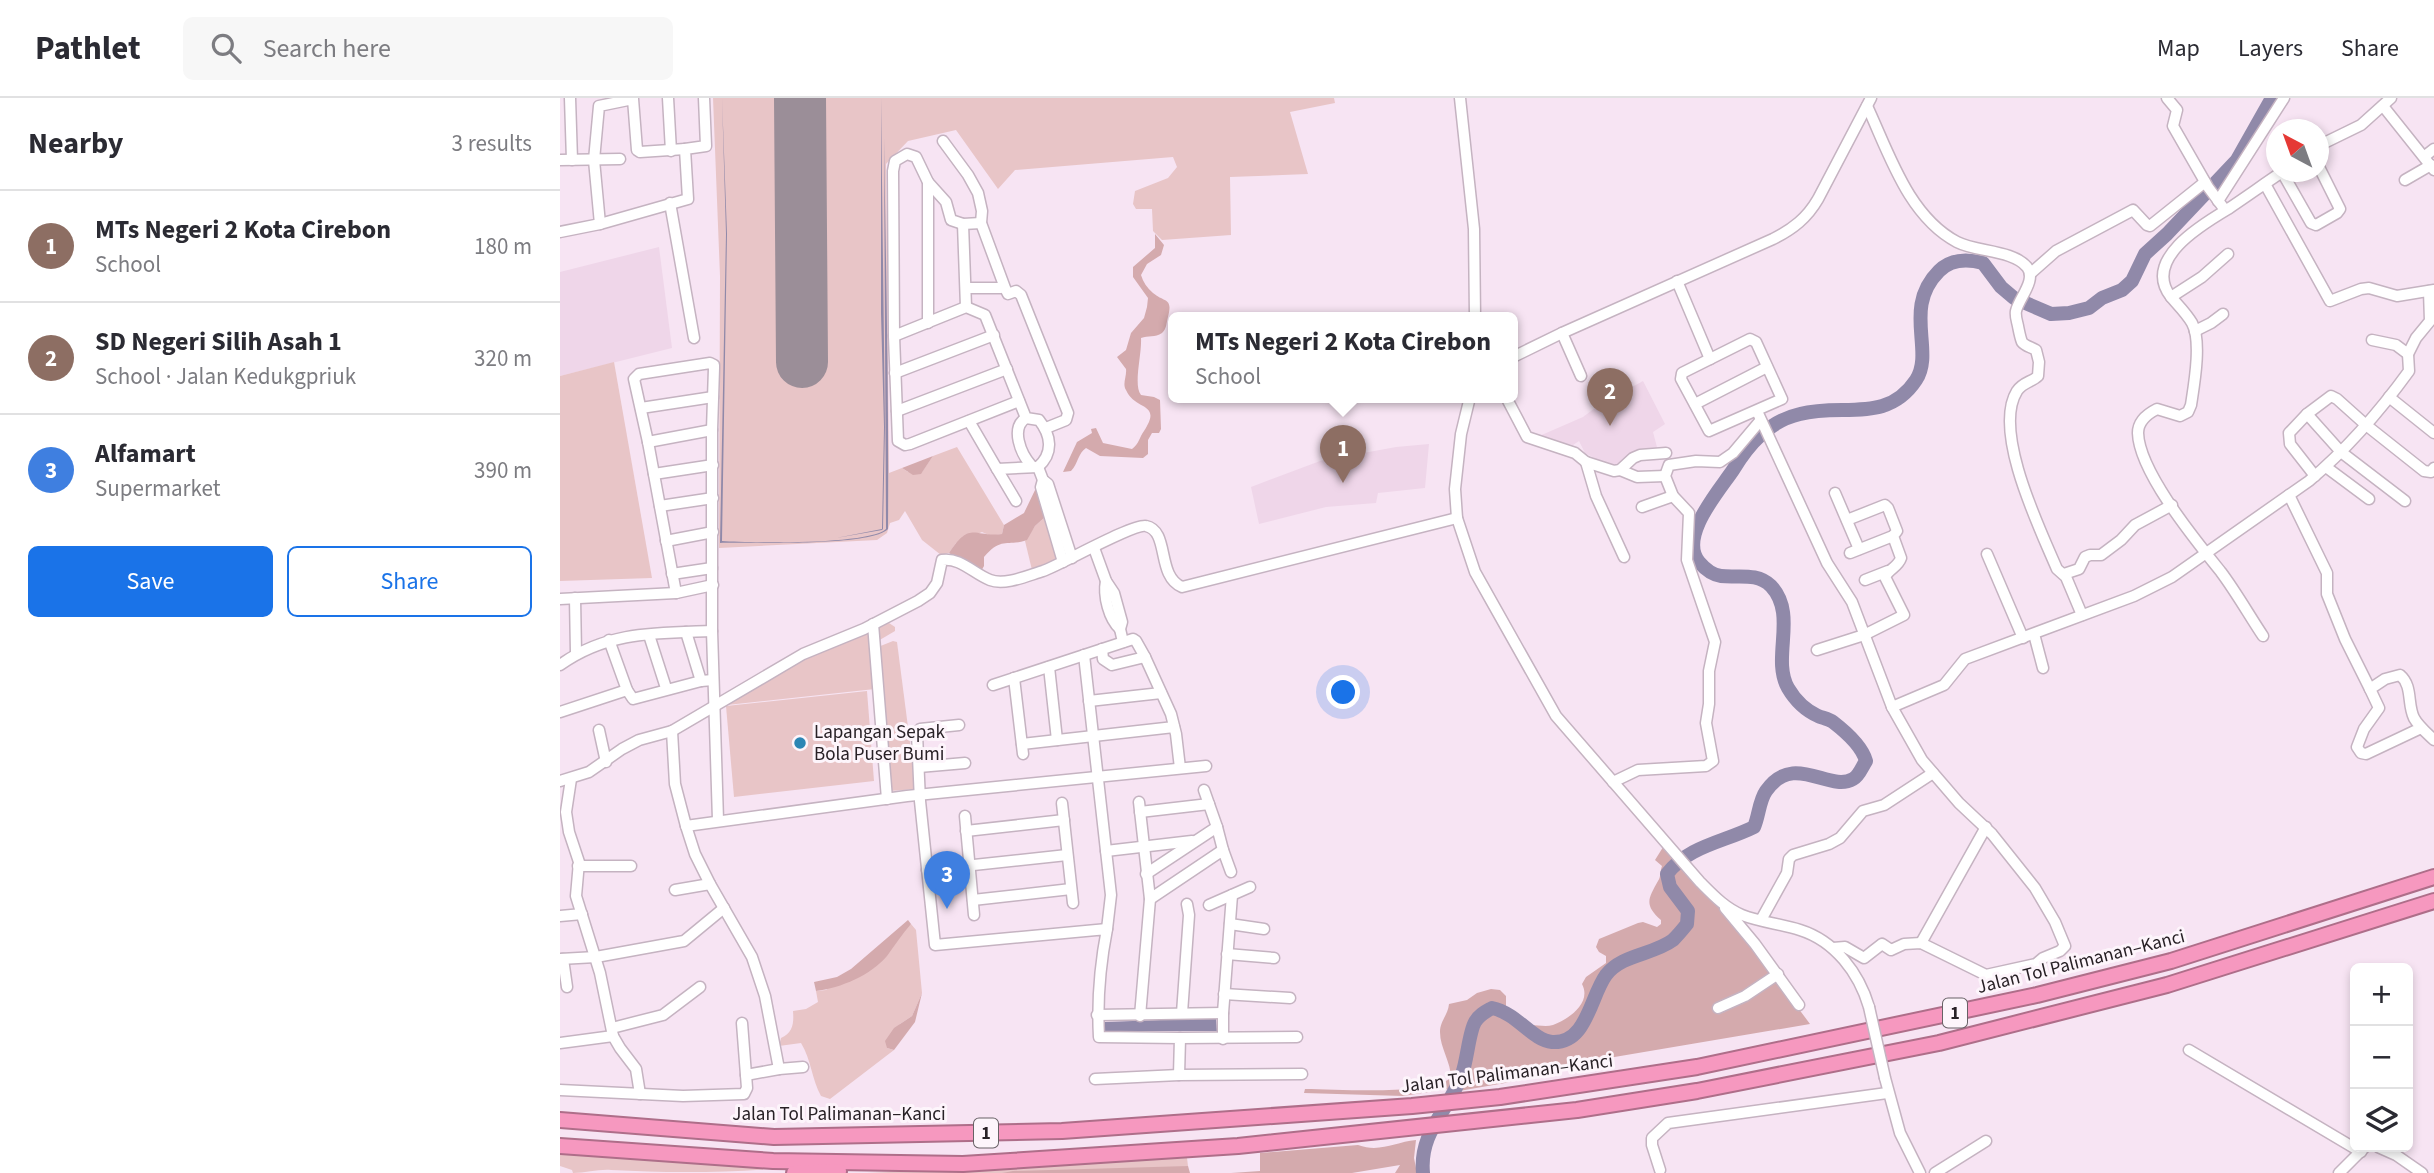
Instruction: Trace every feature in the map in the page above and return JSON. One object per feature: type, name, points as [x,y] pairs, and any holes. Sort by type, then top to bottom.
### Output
[{"type":"highway","name":"Jalan Tol Palimanan–Kanci","points":[[560,1120],[760,1136],[1101,1130],[1500,1097],[1697,1067],[2037,995],[2171,961],[2434,877]]},
{"type":"highway","name":"1","points":[[560,1146],[773,1161],[963,1164],[1238,1146],[1577,1110],[1697,1091],[1939,1043],[2167,985],[2434,901]]},
{"type":"highway","points":[[794,1173],[963,1164]]},
{"type":"street","points":[[570,98],[572,160]]},
{"type":"street","points":[[668,98],[671,151]]},
{"type":"street","points":[[600,224],[594,160],[600,106],[633,99],[637,150],[643,153],[671,151],[706,146],[704,98]]},
{"type":"street","points":[[1460,98],[1474,229],[1475,312]]},
{"type":"street","points":[[2167,98],[2177,110],[2173,126],[2207,185],[2225,210]]},
{"type":"street","points":[[2217,199],[2284,98]]},
{"type":"street","points":[[2329,141],[2361,124],[2391,98]]},
{"type":"street","points":[[1869,101],[1909,192],[1931,222],[1960,243],[2015,259],[2028,268],[2031,274]]},
{"type":"street","points":[[1518,355],[1562,333],[1773,239],[1799,224],[1818,199],[1869,101]]},
{"type":"street","points":[[2383,106],[2430,164]]},
{"type":"street","points":[[943,141],[978,193],[982,211],[981,223],[1008,294],[1020,292],[1068,413],[1066,419],[1046,428]]},
{"type":"street","points":[[560,232],[686,200],[689,197],[685,149]]},
{"type":"street","points":[[2405,180],[2430,164],[2434,149]]},
{"type":"street","points":[[981,223],[963,224],[949,219],[946,202],[912,155],[902,156],[893,163],[894,337],[898,441],[905,445],[1019,401]]},
{"type":"street","points":[[560,160],[620,159]]},
{"type":"street","points":[[928,323],[929,182]]},
{"type":"street","points":[[2263,636],[2148,467],[2138,433],[2140,423],[2146,415],[2157,409],[2177,416],[2189,412],[2196,359],[2195,331],[2162,283],[2165,264],[2199,226],[2268,182]]},
{"type":"street","points":[[2288,182],[2311,223],[2316,225],[2337,214],[2340,209],[2327,182]]},
{"type":"street","points":[[1892,707],[1944,685],[1965,659],[2134,596],[2172,577],[2326,467],[2366,425],[2409,371],[2408,354],[2416,338],[2430,321],[2432,290],[2397,296],[2369,288],[2330,302],[2265,184]]},
{"type":"street","points":[[2082,615],[2064,574],[2057,569],[2019,475],[2010,415],[2013,399],[2022,383],[2038,378],[2039,362],[2036,350],[2025,345],[2021,339],[2015,315],[2016,308],[2031,274],[2056,251],[2133,210],[2150,226],[2207,185]]},
{"type":"street","points":[[670,203],[694,338]]},
{"type":"street","points":[[963,224],[966,307]]},
{"type":"street","points":[[2171,297],[2202,277],[2228,254]]},
{"type":"street","points":[[1677,281],[1710,359]]},
{"type":"street","points":[[966,288],[1001,288]]},
{"type":"street","points":[[894,337],[966,307],[985,315],[1026,418]]},
{"type":"street","points":[[2195,331],[2222,314]]},
{"type":"street","points":[[1562,333],[1581,376]]},
{"type":"street","points":[[895,373],[994,335]]},
{"type":"street","points":[[1613,782],[1638,770],[1706,766],[1713,761],[1706,723],[1715,642],[1687,560],[1689,513],[1673,496],[1665,476],[1670,465],[1696,461],[1720,462],[1732,453],[1782,398],[1756,342],[1752,339],[1682,373],[1681,379],[1710,431],[1760,420]]},
{"type":"street","points":[[2372,340],[2396,345],[2408,354]]},
{"type":"street","points":[[676,593],[649,442],[635,382],[637,375],[710,363],[714,365],[712,631],[718,820]]},
{"type":"street","points":[[1695,404],[1767,367]]},
{"type":"street","points":[[897,411],[1007,369]]},
{"type":"street","points":[[2315,476],[2288,439],[2292,427],[2327,398],[2334,396],[2424,471],[2431,472],[2434,468]]},
{"type":"street","points":[[641,408],[712,397]]},
{"type":"street","points":[[2389,397],[2434,433]]},
{"type":"street","points":[[1468,403],[1455,471],[1457,518],[1475,572],[1550,707],[1578,743],[1720,902],[1778,974],[1799,1005]]},
{"type":"street","points":[[1509,403],[1527,437],[1575,453],[1586,462],[1614,471],[1619,470],[1637,477],[1665,476]]},
{"type":"street","points":[[2307,414],[2341,452],[2405,501]]},
{"type":"street","points":[[998,469],[1035,466],[1049,454],[1050,444],[1046,428],[1039,419],[1026,418],[1020,422],[1017,429],[1024,454],[1035,466],[1043,480],[1048,484],[1067,560]]},
{"type":"street","points":[[1760,420],[1827,563],[1852,602],[1892,707],[1922,760],[1959,803],[1986,827],[2035,888],[2055,922],[2064,948],[2036,964],[1986,975],[1922,943],[1901,945],[1891,950],[1882,944],[1864,958],[1844,947],[1833,948]]},
{"type":"street","points":[[969,421],[1016,502]]},
{"type":"street","points":[[649,442],[712,430]]},
{"type":"street","points":[[1619,470],[1640,455],[1666,453]]},
{"type":"street","points":[[1586,462],[1596,496],[1624,557]]},
{"type":"street","points":[[654,474],[713,465]]},
{"type":"street","points":[[2326,467],[2368,499]]},
{"type":"street","points":[[1835,493],[1847,520],[1855,551],[1893,536],[1897,531],[1886,506],[1847,520]]},
{"type":"street","points":[[2289,495],[2327,573],[2327,594],[2345,639],[2379,708],[2357,743],[2361,753],[2366,754],[2420,728]]},
{"type":"street","points":[[1642,507],[1673,496]]},
{"type":"street","points":[[660,506],[713,498]]},
{"type":"street","points":[[2064,574],[2079,569],[2085,557],[2101,555],[2135,525],[2172,505]]},
{"type":"street","points":[[560,781],[571,779],[606,762],[639,740],[672,732],[803,654],[873,624],[930,593],[937,583],[942,559],[953,560],[991,581],[1000,582],[1042,571],[1094,548],[1124,531],[1147,526],[1154,530],[1160,541],[1172,580],[1182,587],[1457,518]]},
{"type":"street","points":[[666,541],[713,532]]},
{"type":"street","points":[[1865,580],[1897,565],[1901,558],[1893,536]]},
{"type":"street","points":[[1094,548],[1122,622],[1120,629],[1123,642]]},
{"type":"street","points":[[1987,554],[2023,638]]},
{"type":"street","points":[[672,574],[712,568]]},
{"type":"street","points":[[1817,650],[1864,635],[1904,615],[1885,577],[1888,571]]},
{"type":"street","points":[[560,599],[676,593],[713,585]]},
{"type":"street","points":[[575,598],[576,653]]},
{"type":"street","points":[[873,624],[887,799]]},
{"type":"street","points":[[560,664],[576,653],[609,639],[712,631]]},
{"type":"street","points":[[686,632],[701,681]]},
{"type":"street","points":[[2034,634],[2043,668]]},
{"type":"street","points":[[649,635],[666,688]]},
{"type":"street","points":[[609,639],[627,690],[635,699],[713,680]]},
{"type":"street","points":[[993,685],[1133,639],[1145,657],[1171,714],[1180,768]]},
{"type":"street","points":[[1102,649],[1103,659],[1112,665],[1145,657]]},
{"type":"street","points":[[1084,655],[1111,895],[1100,973],[1099,1037],[1297,1037]]},
{"type":"street","points":[[1049,667],[1057,740]]},
{"type":"street","points":[[2370,689],[2385,679],[2400,675],[2403,677],[2408,687],[2413,716],[2420,728],[2434,740]]},
{"type":"street","points":[[1014,678],[1022,749],[1057,740],[1174,727]]},
{"type":"street","points":[[560,712],[627,690]]},
{"type":"street","points":[[1089,701],[1161,693]]},
{"type":"street","points":[[959,725],[918,730],[921,795],[935,945],[1107,929]]},
{"type":"street","points":[[599,730],[606,762]]},
{"type":"street","points":[[672,732],[675,784],[686,826],[695,854],[710,884],[751,955],[761,983],[779,1069]]},
{"type":"street","points":[[919,767],[965,763]]},
{"type":"street","points":[[686,826],[921,795],[1206,766]]},
{"type":"street","points":[[1761,920],[1787,873],[1789,859],[1793,855],[1840,838],[1863,811],[1884,805],[1933,773]]},
{"type":"street","points":[[571,779],[566,822],[578,854],[576,896],[586,934],[596,957],[613,1032],[620,1048],[636,1069],[640,1094]]},
{"type":"street","points":[[1204,790],[1231,872]]},
{"type":"street","points":[[1062,803],[1073,903]]},
{"type":"street","points":[[1140,1016],[1150,898],[1140,807],[1209,804]]},
{"type":"street","points":[[965,816],[974,915]]},
{"type":"street","points":[[966,831],[1064,820]]},
{"type":"street","points":[[1146,874],[1217,827]]},
{"type":"street","points":[[1922,943],[1986,827]]},
{"type":"street","points":[[1106,850],[1195,840]]},
{"type":"street","points":[[1155,845],[1160,864]]},
{"type":"street","points":[[1150,898],[1223,850]]},
{"type":"street","points":[[927,870],[1067,855]]},
{"type":"street","points":[[578,866],[631,866]]},
{"type":"street","points":[[675,890],[710,884]]},
{"type":"street","points":[[1209,905],[1250,887]]},
{"type":"street","points":[[973,900],[1071,889]]},
{"type":"street","points":[[1223,1039],[1232,895]]},
{"type":"street","points":[[1720,902],[1743,915],[1802,930],[1833,948],[1860,982],[1869,1007],[1887,1093],[1900,1133],[1920,1173]]},
{"type":"street","points":[[1182,1013],[1189,915],[1187,904]]},
{"type":"street","points":[[568,987],[561,959],[596,957],[684,942],[724,908]]},
{"type":"street","points":[[560,916],[582,915]]},
{"type":"street","points":[[1230,924],[1264,929]]},
{"type":"street","points":[[1227,954],[1274,958]]},
{"type":"street","points":[[1718,1008],[1745,996],[1778,974]]},
{"type":"street","points":[[560,1043],[613,1032],[663,1015],[700,987]]},
{"type":"street","points":[[1224,994],[1290,998]]},
{"type":"street","points":[[1098,1018],[1223,1013]]},
{"type":"street","points":[[560,1090],[735,1096],[747,1091],[742,1023]]},
{"type":"street","points":[[1179,1075],[1180,1038]]},
{"type":"street","points":[[2189,1051],[2350,1142]]},
{"type":"street","points":[[746,1075],[803,1067]]},
{"type":"street","points":[[1095,1079],[1302,1074]]},
{"type":"street","points":[[1660,1170],[1652,1138],[1668,1123],[1887,1093]]},
{"type":"street","points":[[1935,1173],[1986,1141]]},
{"type":"street","points":[[2339,1173],[2360,1152]]},
{"type":"street","points":[[2389,1152],[2422,1173]]},
{"type":"shaded area","points":[[713,98],[783,98],[785,361],[819,362],[818,98],[1334,98],[1335,103],[1290,112],[1308,174],[1230,177],[1231,235],[1162,240],[1153,231],[1152,209],[1136,209],[1133,204],[1135,191],[1168,178],[1177,167],[1173,157],[1015,170],[998,189],[956,130],[908,141],[886,164],[889,473],[902,468],[908,472],[922,472],[933,456],[957,447],[1004,525],[1002,534],[991,536],[982,532],[956,543],[949,553],[941,555],[922,540],[905,511],[899,520],[890,523],[887,533],[877,540],[719,548],[720,276]]},
{"type":"shaded area","points":[[722,98],[727,234],[722,541],[834,540],[857,538],[886,529],[884,138],[888,529],[877,535],[858,539],[835,541],[782,543],[720,543],[726,234]]},
{"type":"shaded area","points":[[881,98],[885,427],[883,529],[836,538],[882,529],[884,427]]},
{"type":"shaded area","points":[[1155,234],[1164,245],[1161,255],[1147,264],[1141,275],[1151,291],[1169,303],[1169,311],[1166,328],[1162,333],[1141,338],[1138,384],[1141,395],[1160,400],[1161,429],[1159,433],[1152,433],[1148,440],[1148,454],[1143,458],[1100,456],[1086,448],[1071,471],[1063,472],[1077,442],[1092,433],[1091,429],[1096,428],[1103,443],[1132,449],[1149,422],[1149,411],[1130,397],[1126,390],[1126,369],[1117,357],[1126,350],[1131,333],[1144,318],[1147,307],[1148,298],[1133,277],[1133,267],[1155,248]]},
{"type":"shaded area","points":[[659,247],[672,348],[560,376],[560,272]]},
{"type":"shaded area","points":[[614,362],[652,578],[560,581],[560,376]]},
{"type":"shaded area","points":[[1643,381],[1665,424],[1653,432],[1658,451],[1615,469],[1585,453],[1579,441],[1573,445],[1537,437],[1583,417]]},
{"type":"shaded area","points":[[1429,444],[1425,488],[1378,493],[1376,503],[1326,507],[1259,524],[1251,487],[1320,461],[1396,447]]},
{"type":"shaded area","points":[[933,456],[921,474],[913,475],[902,468]]},
{"type":"shaded area","points":[[1036,488],[1045,517],[1035,526],[1027,540],[995,546],[984,557],[984,566],[980,573],[949,553],[956,543],[968,534],[1002,534],[1004,525],[1024,513]]},
{"type":"shaded area","points":[[1045,517],[1061,560],[1032,570],[1025,541]]},
{"type":"shaded area","points":[[889,623],[895,627],[895,631],[878,641],[876,628]]},
{"type":"shaded area","points":[[871,630],[875,689],[727,705],[801,659]]},
{"type":"shaded area","points":[[897,642],[916,789],[890,791],[878,647]]},
{"type":"shaded area","name":"Lapangan Sepak Bola Puser Bumi","points":[[867,691],[874,781],[734,797],[726,706]]},
{"type":"shaded area","points":[[1665,844],[1674,855],[1663,873],[1666,889],[1684,912],[1684,922],[1669,938],[1625,956],[1609,967],[1599,981],[1579,1024],[1569,1035],[1553,1038],[1538,1032],[1530,1025],[1553,1025],[1566,1019],[1581,1004],[1584,998],[1582,984],[1586,977],[1606,963],[1606,956],[1596,947],[1599,939],[1638,923],[1657,927],[1661,924],[1649,902],[1660,878],[1662,866],[1655,860]]},
{"type":"shaded area","points":[[1680,867],[1732,919],[1810,1024],[1579,1063],[1505,1083],[1459,1091],[1477,1025],[1492,1012],[1508,1019],[1537,1040],[1552,1045],[1565,1044],[1583,1031],[1604,986],[1616,970],[1680,938],[1691,925],[1691,916],[1670,874]]},
{"type":"shaded area","points":[[908,920],[911,924],[887,956],[873,969],[845,984],[816,991],[814,982],[837,977],[851,969]]},
{"type":"shaded area","points":[[911,924],[916,930],[922,993],[912,1016],[900,1024],[887,1048],[894,1050],[830,1099],[821,1096],[801,1043],[779,1046],[781,1038],[792,1027],[793,1011],[806,1009],[818,1002],[816,991],[826,990]]},
{"type":"shaded area","points":[[1491,989],[1500,990],[1506,996],[1506,1007],[1489,1007],[1478,1013],[1471,1023],[1457,1079],[1448,1089],[1403,1096],[1304,1093],[1305,1089],[1423,1087],[1451,1078],[1440,1032],[1449,1004],[1467,1000],[1477,993]]},
{"type":"shaded area","points":[[922,993],[915,1022],[894,1050],[887,1048],[885,1041],[894,1028],[912,1016]]},
{"type":"shaded area","points":[[1216,1018],[1217,1031],[1105,1031],[1105,1022]]},
{"type":"shaded area","points":[[1416,1140],[1414,1158],[1417,1173],[1395,1173],[1400,1165],[1352,1173],[1231,1173],[1260,1171],[1260,1153],[1358,1145],[1373,1148]]},
{"type":"shaded area","points":[[560,1154],[783,1168],[697,1172],[606,1170],[573,1173],[572,1170],[560,1166]]},
{"type":"shaded area","points":[[1187,1158],[1188,1166],[1182,1167],[1002,1173],[867,1173]]},
{"type":"shaded area","points":[[1188,1166],[1190,1173],[1002,1173],[1013,1171]]},
{"type":"waterway","points":[[1423,1173],[1423,1158],[1430,1133],[1462,1074],[1473,1027],[1480,1016],[1492,1008],[1517,1020],[1538,1037],[1552,1042],[1564,1041],[1580,1027],[1606,975],[1613,968],[1665,945],[1687,924],[1688,911],[1670,887],[1667,874],[1676,865],[1696,851],[1754,827],[1764,795],[1777,780],[1788,774],[1800,773],[1844,782],[1855,778],[1866,761],[1861,750],[1848,735],[1831,721],[1805,708],[1788,688],[1782,663],[1783,610],[1779,597],[1771,586],[1754,577],[1715,574],[1701,565],[1694,552],[1693,540],[1703,515],[1746,451],[1769,428],[1789,417],[1816,411],[1878,407],[1904,394],[1921,369],[1922,300],[1928,285],[1939,271],[1949,264],[1966,261],[1983,263],[2001,287],[2014,298],[2051,314],[2089,308],[2102,298],[2122,290],[2132,281],[2145,254],[2237,160],[2272,98]]},
{"type":"runway","points":[[800,98],[802,362]]},
{"type":"place","name":"SD Negeri Silih Asah 1","points":[[1610,426]]},
{"type":"place","name":"MTs Negeri 2 Kota Cirebon","points":[[1343,483]]},
{"type":"place","name":"Lapangan Sepak Bola Puser Bumi","points":[[800,743]]},
{"type":"place","name":"Alfamart","points":[[947,909]]}]
